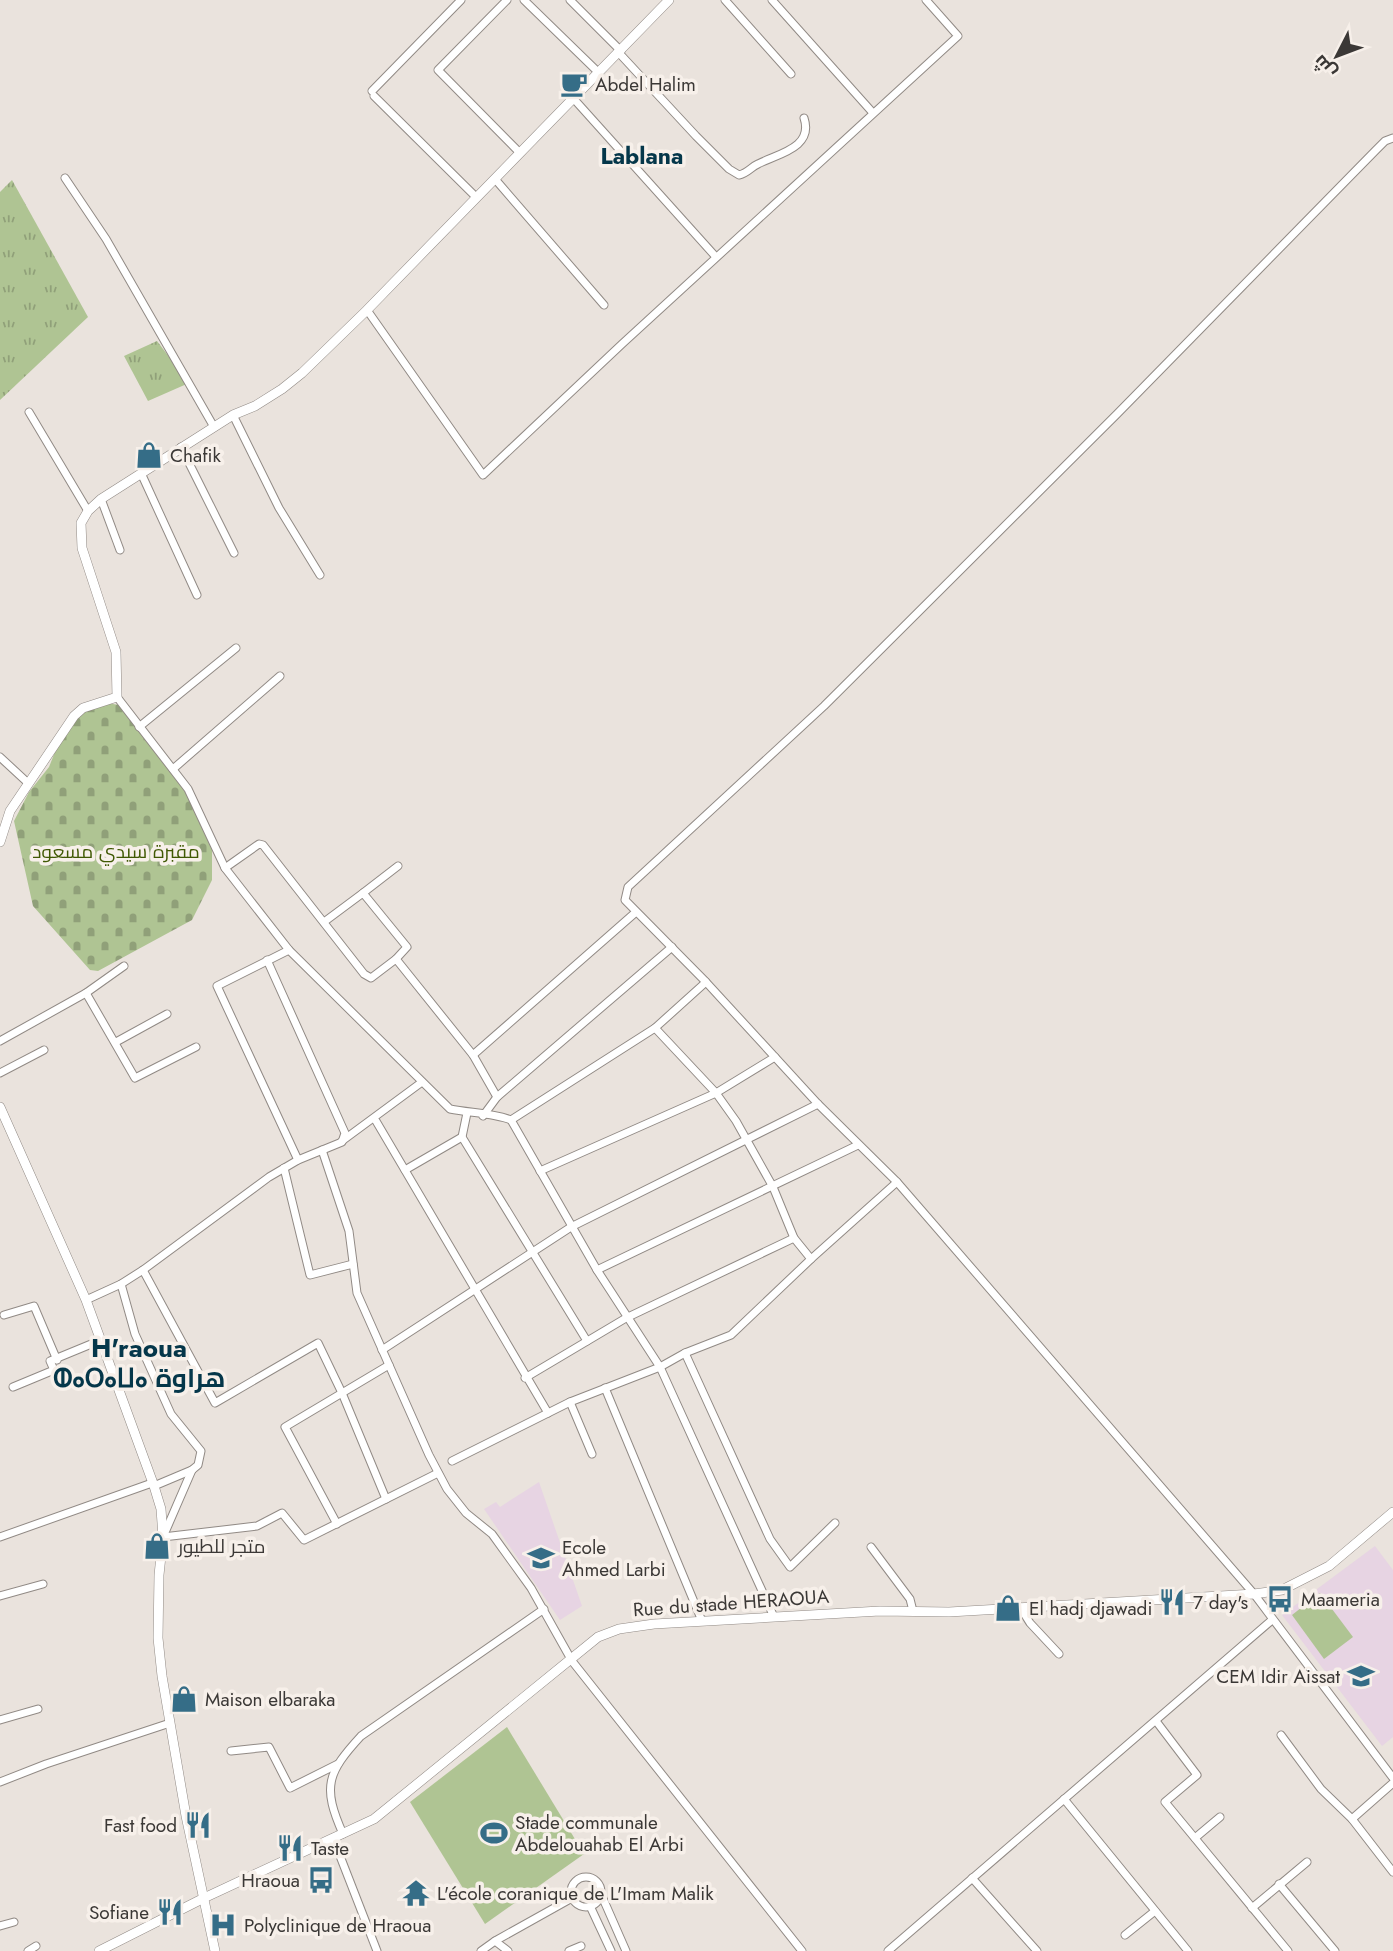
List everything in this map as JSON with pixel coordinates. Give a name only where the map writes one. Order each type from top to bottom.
[{"type":"street","points":[[461,0],[373,94],[476,197]]},
{"type":"street","points":[[507,0],[438,70],[519,152]]},
{"type":"street","points":[[524,0],[599,73]]},
{"type":"street","points":[[570,0],[696,136],[729,169],[739,175],[746,174],[756,164],[792,150],[803,136],[806,125],[804,118]]},
{"type":"street","points":[[725,0],[791,74]]},
{"type":"street","points":[[772,0],[873,113]]},
{"type":"street","points":[[368,310],[483,475],[958,36],[926,0]]},
{"type":"street","points":[[663,2],[620,52],[519,152],[368,310],[282,389],[255,406],[233,415],[101,499],[80,523],[82,548],[116,652],[117,697],[188,789],[225,868],[289,950],[450,1109],[483,1116],[496,1114],[511,1120],[571,1227],[626,1318],[660,1367],[774,1617]]},
{"type":"street","points":[[573,98],[716,257]]},
{"type":"street","points":[[1352,1819],[1393,1780],[1254,1594],[897,1182],[818,1104],[706,982],[625,900],[628,887],[824,706],[1108,423],[1376,149],[1393,138]]},
{"type":"street","points":[[65,178],[106,239],[214,427]]},
{"type":"street","points":[[495,179],[604,305]]},
{"type":"street","points":[[30,412],[88,511]]},
{"type":"street","points":[[233,415],[284,517],[320,575]]},
{"type":"street","points":[[181,447],[234,553]]},
{"type":"street","points":[[141,473],[197,596]]},
{"type":"street","points":[[101,499],[120,550]]},
{"type":"street","points":[[139,727],[236,648]]},
{"type":"street","points":[[173,769],[281,676]]},
{"type":"street","points":[[0,842],[10,811],[74,716],[83,708],[117,697]]},
{"type":"street","points":[[0,757],[28,783]]},
{"type":"street","points":[[225,868],[253,846],[263,845],[371,978],[407,947],[363,893]]},
{"type":"street","points":[[324,922],[398,866]]},
{"type":"street","points":[[473,1055],[636,912]]},
{"type":"street","points":[[483,1116],[497,1097],[672,947]]},
{"type":"street","points":[[289,950],[217,986],[298,1160]]},
{"type":"street","points":[[396,959],[473,1055],[497,1097]]},
{"type":"street","points":[[267,960],[345,1133],[342,1142]]},
{"type":"street","points":[[0,1041],[86,993],[124,966]]},
{"type":"street","points":[[511,1120],[655,1028],[706,982]]},
{"type":"street","points":[[86,993],[135,1078],[197,1047]]},
{"type":"street","points":[[116,1042],[167,1014]]},
{"type":"street","points":[[655,1028],[716,1093],[773,1187],[794,1238],[811,1259]]},
{"type":"street","points":[[0,1073],[44,1050]]},
{"type":"street","points":[[540,1171],[716,1093],[751,1069],[775,1057]]},
{"type":"street","points":[[86,1300],[121,1284],[143,1270],[284,1168],[342,1142],[422,1082]]},
{"type":"street","points":[[382,1350],[571,1227],[745,1138],[818,1104]]},
{"type":"street","points":[[467,1112],[462,1137],[587,1341]]},
{"type":"street","points":[[1,1114],[86,1300],[161,1509],[163,1537],[159,1575],[158,1638],[186,1816],[215,1951]]},
{"type":"street","points":[[376,1121],[548,1413]]},
{"type":"street","points":[[405,1170],[462,1137]]},
{"type":"street","points":[[597,1270],[858,1145]]},
{"type":"street","points":[[322,1150],[349,1231],[357,1293],[447,1489],[466,1513],[492,1534],[544,1609],[572,1661],[802,1951]]},
{"type":"street","points":[[284,1168],[310,1275],[353,1264]]},
{"type":"street","points":[[453,1461],[570,1402],[660,1367],[685,1353],[731,1335],[897,1182]]},
{"type":"street","points":[[526,1377],[626,1318],[794,1238]]},
{"type":"street","points":[[143,1270],[215,1403],[318,1343],[386,1499]]},
{"type":"street","points":[[0,1537],[153,1485],[192,1470],[198,1465],[201,1451],[171,1414],[135,1334],[121,1284]]},
{"type":"street","points":[[4,1315],[34,1306],[57,1360]]},
{"type":"street","points":[[13,1387],[54,1370],[50,1361],[100,1340]]},
{"type":"street","points":[[685,1353],[769,1539],[790,1567],[835,1523]]},
{"type":"street","points":[[337,1524],[285,1427],[389,1365]]},
{"type":"street","points":[[605,1388],[702,1621]]},
{"type":"street","points":[[570,1402],[592,1454]]},
{"type":"street","points":[[163,1537],[192,1470]]},
{"type":"street","points":[[163,1537],[257,1526],[282,1513],[304,1540],[438,1473]]},
{"type":"street","name":"Rue du stade HERAOUA","points":[[99,1951],[204,1898],[374,1819],[572,1661],[598,1637],[619,1629],[702,1621],[913,1611],[949,1612],[1254,1594],[1282,1590],[1329,1566],[1393,1512]]},
{"type":"street","points":[[870,1548],[910,1599],[913,1611]]},
{"type":"street","points":[[0,1596],[43,1584]]},
{"type":"street","points":[[1020,1607],[1030,1623],[1059,1654]]},
{"type":"street","points":[[343,1834],[331,1808],[331,1779],[338,1763],[360,1736],[544,1609]]},
{"type":"street","points":[[888,1951],[1272,1620]]},
{"type":"street","points":[[0,1720],[38,1709]]},
{"type":"street","points":[[1156,1721],[1197,1775],[1166,1802],[1288,1951]]},
{"type":"street","points":[[0,1782],[46,1763],[170,1723]]},
{"type":"street","points":[[1282,1735],[1321,1789],[1352,1819],[1393,1872]]},
{"type":"street","points":[[231,1751],[269,1747],[290,1788],[338,1763]]},
{"type":"street","points":[[1064,1799],[1188,1951]]},
{"type":"street","points":[[1195,1838],[1220,1817]]},
{"type":"street","points":[[333,1838],[377,1951]]},
{"type":"street","points":[[1252,1908],[1307,1862]]},
{"type":"street","points":[[601,1894],[597,1902],[590,1906],[577,1905],[572,1898],[572,1885],[582,1877],[590,1877],[597,1882],[626,1951]]},
{"type":"street","points":[[972,1878],[1037,1951]]},
{"type":"street","points":[[1279,1884],[1335,1951]]},
{"type":"street","points":[[481,1951],[572,1898]]},
{"type":"street","points":[[590,1906],[611,1951]]},
{"type":"street","points":[[1125,1935],[1155,1911]]},
{"type":"street","points":[[0,1926],[14,1922]]},
{"type":"street","points":[[495,1941],[508,1951]]},
{"type":"street","points":[[28,1951],[36,1946]]},
{"type":"street","points":[[569,1951],[581,1946]]},
{"type":"shaded area","name":"Ecole Ahmed Larbi","points":[[539,1482],[582,1606],[560,1620],[484,1509],[496,1502],[500,1507]]},
{"type":"shaded area","name":"CEM Idir Aissat","points":[[1375,1546],[1393,1570],[1393,1737],[1382,1746],[1282,1615]]},
{"type":"green space","points":[[12,180],[88,317],[0,400],[0,192]]},
{"type":"green space","points":[[157,341],[189,383],[148,401],[124,356]]},
{"type":"green space","name":"مقبرة سيدي مسعود","points":[[107,703],[125,706],[171,762],[212,837],[212,880],[192,920],[98,971],[90,970],[33,906],[14,821],[29,792],[49,767],[61,737],[80,713]]},
{"type":"green space","points":[[1320,1593],[1353,1637],[1324,1659],[1292,1615]]},
{"type":"green space","name":"Stade communale Abdelouahab El Arbi","points":[[507,1727],[584,1854],[485,1924],[410,1802]]},
{"type":"place","name":"Abdel Halim","points":[[574,84]]},
{"type":"place","name":"Chafik","points":[[149,455]]},
{"type":"place","name":"متجر للطيور","points":[[157,1546]]},
{"type":"place","name":"Ecole Ahmed Larbi","points":[[541,1558]]},
{"type":"place","name":"Maameria","points":[[1280,1599]]},
{"type":"place","name":"7 day's","points":[[1172,1602]]},
{"type":"place","name":"El hadj djawadi","points":[[1008,1608]]},
{"type":"place","name":"CEM Idir Aissat","points":[[1361,1676]]},
{"type":"place","name":"Maison elbaraka","points":[[184,1699]]},
{"type":"place","name":"Fast food","points":[[198,1825]]},
{"type":"place","name":"Stade communale Abdelouahab El Arbi","points":[[494,1833]]},
{"type":"place","name":"Taste","points":[[290,1848]]},
{"type":"place","name":"Hraoua","points":[[321,1880]]},
{"type":"place","name":"L'école coranique de L'Imam Malik","points":[[416,1893]]},
{"type":"place","name":"Sofiane","points":[[170,1912]]},
{"type":"place","name":"Polyclinique de Hraoua","points":[[223,1925]]},
{"type":"district","name":"Lablana","points":[[642,156]]},
{"type":"district","name":"H'raoua ⵀⴰⵔⴰⵡⴰ هراوة","points":[[139,1363]]}]
